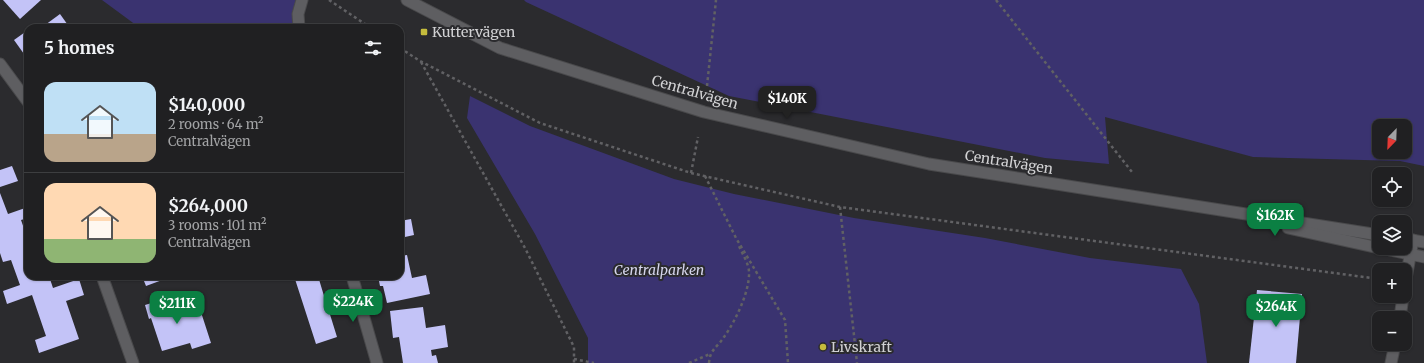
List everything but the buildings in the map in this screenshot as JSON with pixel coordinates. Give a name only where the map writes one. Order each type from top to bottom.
[{"type":"street","points":[[299,24],[298,14],[302,0]]},
{"type":"street","name":"Centralvägen","points":[[407,0],[500,48],[704,112],[930,164],[1372,234]]},
{"type":"street","points":[[0,64],[24,97]]},
{"type":"street","name":"Centralvägen","points":[[1176,204],[1372,246]]},
{"type":"street","points":[[1412,240],[1424,242]]},
{"type":"street","name":"Centralvägen","points":[[1412,254],[1424,256]]},
{"type":"street","points":[[103,280],[133,363]]},
{"type":"street","points":[[353,280],[377,363]]},
{"type":"street","points":[[1391,363],[1394,351]]},
{"type":"path","points":[[329,0],[365,24]]},
{"type":"path","points":[[707,86],[716,0]]},
{"type":"path","points":[[996,0],[1132,172]]},
{"type":"path","points":[[404,51],[420,61],[540,123],[690,173],[840,207],[1372,278]]},
{"type":"path","points":[[420,61],[525,248],[574,347],[574,361],[594,363]]},
{"type":"path","points":[[690,173],[698,137]]},
{"type":"path","points":[[704,176],[736,238],[785,320],[788,363]]},
{"type":"path","points":[[840,207],[857,363]]},
{"type":"path","points":[[689,363],[710,354],[723,339],[736,320],[749,271],[736,238]]},
{"type":"path","points":[[709,363],[710,354]]},
{"type":"green space","points":[[102,0],[303,0],[298,24],[135,24]]},
{"type":"green space","points":[[524,0],[1424,0],[1424,166],[1400,161],[1253,157],[1105,117],[1109,164],[1045,158],[729,96]]},
{"type":"green space","name":"Centralparken","points":[[470,96],[530,126],[674,179],[734,194],[854,218],[985,238],[1090,258],[1181,269],[1199,304],[1207,363],[588,363],[588,338],[535,234],[467,118]]},
{"type":"place","name":"Kuttervägen","points":[[424,32]]},
{"type":"place","name":"Livskraft","points":[[823,347]]}]
